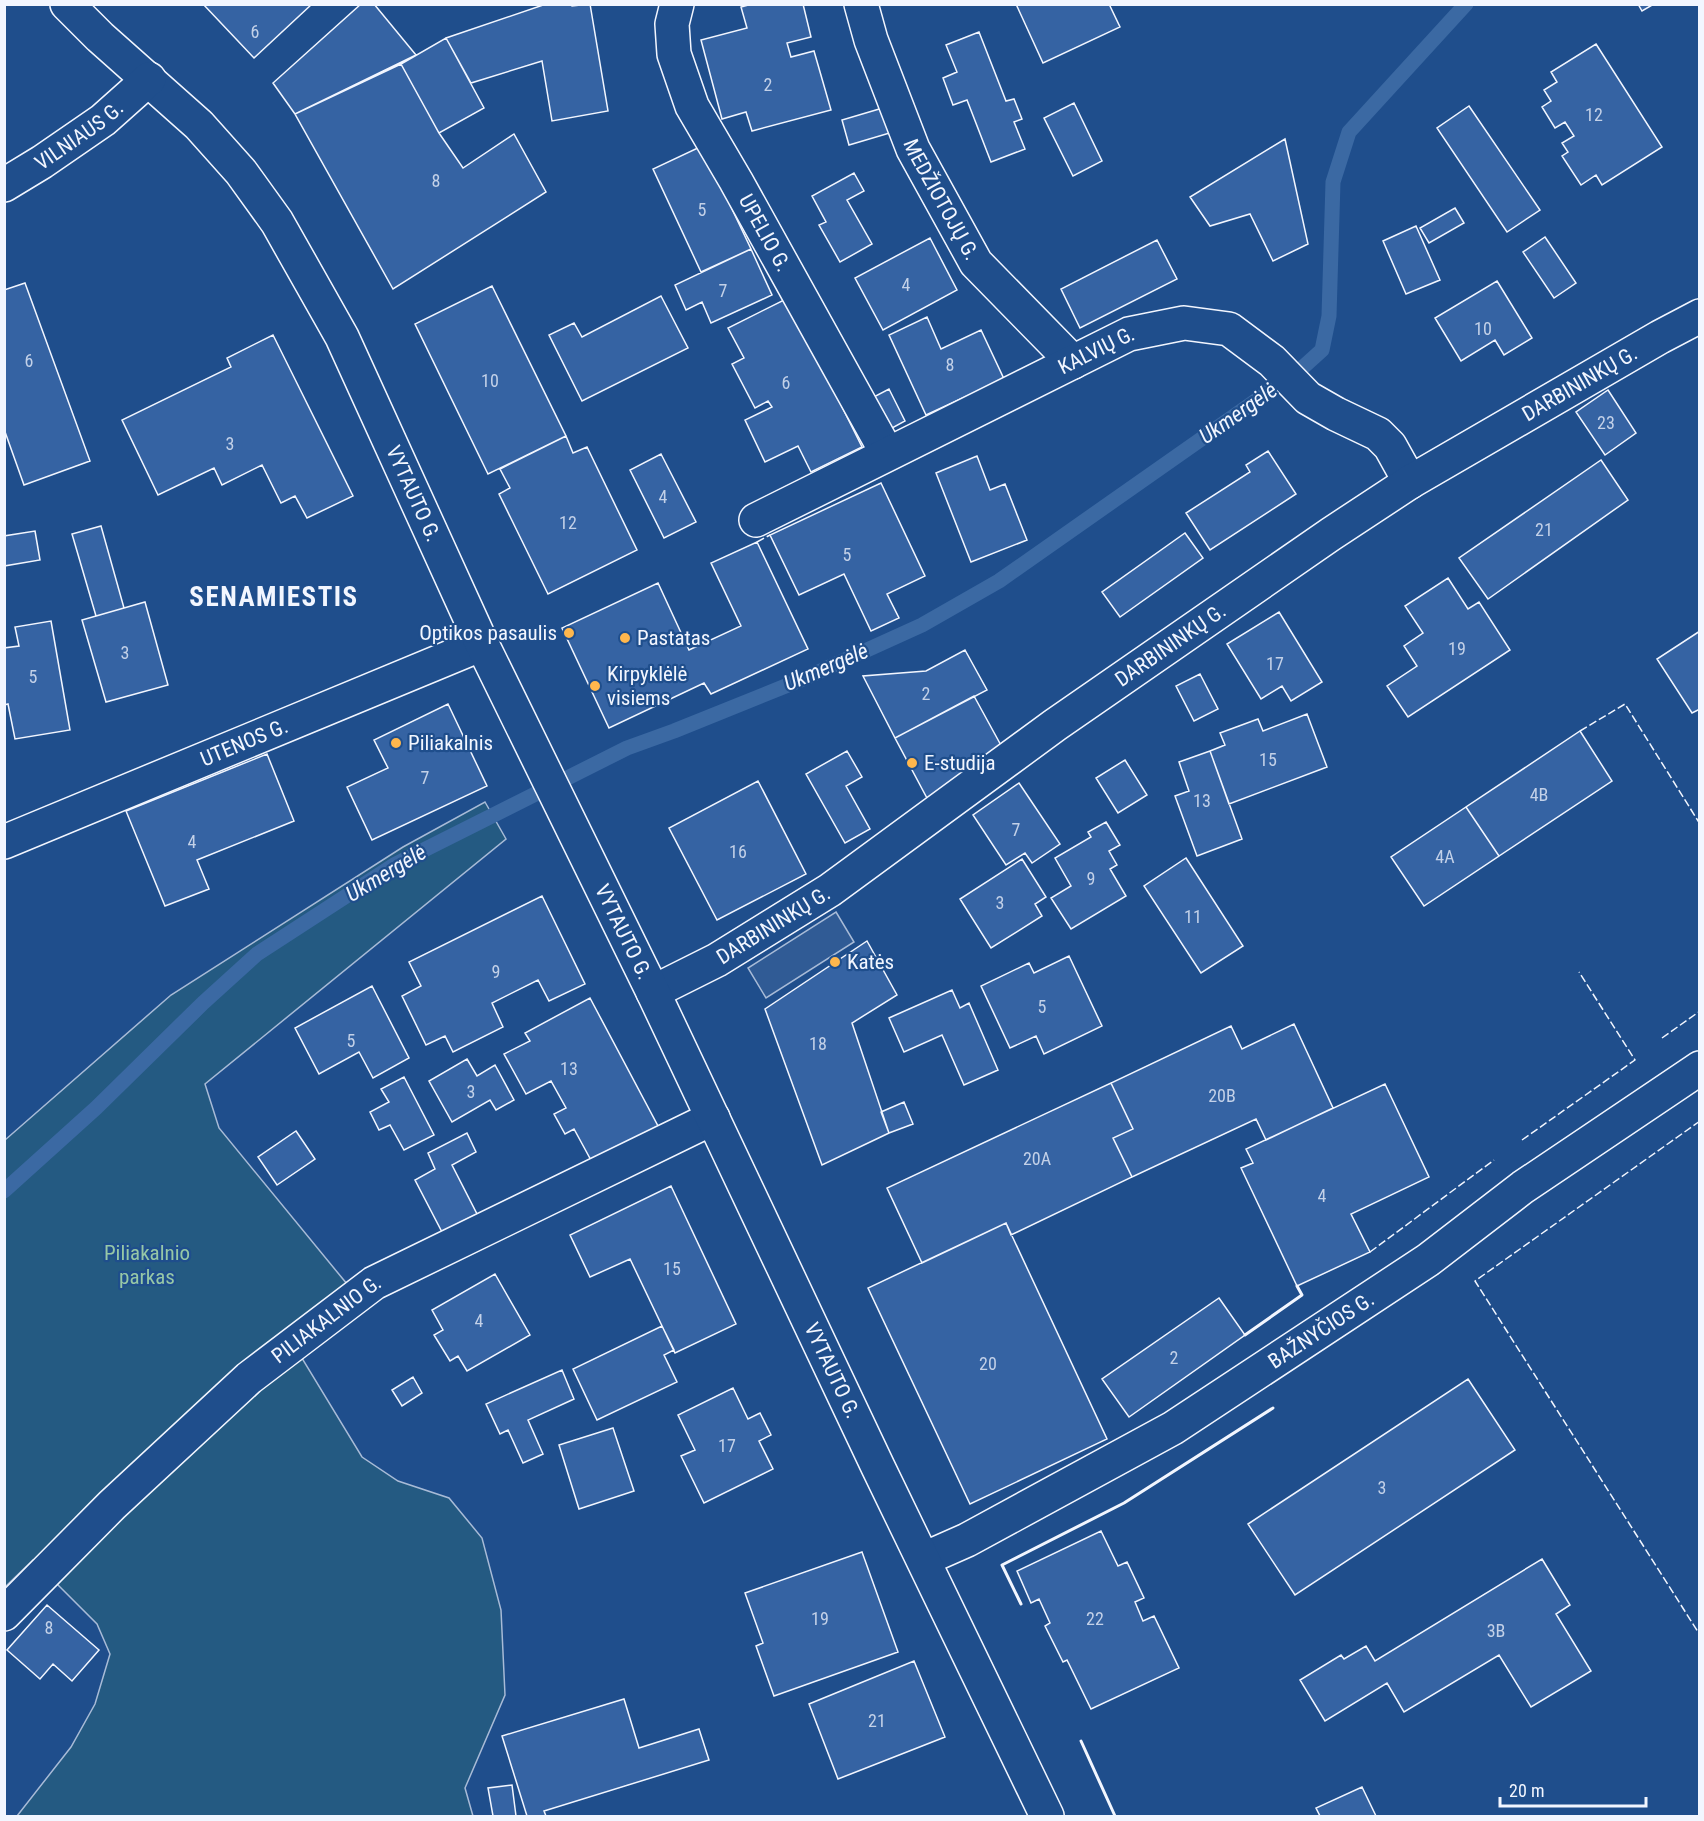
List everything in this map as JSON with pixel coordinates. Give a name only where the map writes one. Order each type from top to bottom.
[{"type":"street","name":"VYTAUTO G.","points":[[67,4],[100,37],[199,125],[241,172],[277,222],[342,337],[482,644],[653,992],[878,1467],[1047,1816]]},
{"type":"street","name":"UPELIO G.","points":[[677,4],[672,24],[675,54],[692,106],[887,453]]},
{"type":"street","name":"MEDŽIOTOJŲ G.","points":[[861,4],[871,40],[913,149],[976,263],[1073,362]]},
{"type":"street","name":"VILNIAUS G.","points":[[4,185],[103,120],[149,79]]},
{"type":"street","name":"DARBININKŲ G.","points":[[653,992],[717,960],[830,890],[1054,724],[1410,482],[1700,316]]},
{"type":"street","name":"KALVIŲ G.","points":[[756,520],[1129,334],[1184,323],[1229,329],[1272,361],[1308,398],[1378,434],[1390,446],[1410,482]]},
{"type":"street","name":"UTENOS G.","points":[[4,842],[482,644]]},
{"type":"street","name":"BAŽNYČIOS G.","points":[[924,1559],[967,1540],[1173,1428],[1428,1260],[1523,1187],[1700,1068]]},
{"type":"street","name":"PILIAKALNIO G.","points":[[4,1614],[112,1505],[249,1378],[374,1283],[713,1118]]},
{"type":"green space","name":"Piliakalnio parkas","points":[[485,802],[506,839],[205,1084],[219,1128],[347,1284],[286,1332],[362,1457],[398,1481],[449,1498],[482,1538],[501,1610],[505,1695],[465,1788],[473,1816],[17,1816],[71,1747],[95,1704],[110,1654],[97,1624],[33,1560],[5,1587],[5,1140],[171,995],[403,847]]},
{"type":"shaded area","points":[[836,912],[854,942],[766,998],[748,968]]},
{"type":"building","points":[[203,4],[312,4],[254,58]]},
{"type":"building","points":[[361,4],[374,4],[416,55],[295,114],[273,83]]},
{"type":"building","points":[[546,4],[571,4],[572,6],[590,4],[608,111],[552,121],[542,61],[471,83],[446,38]]},
{"type":"building","points":[[752,4],[803,4],[811,37],[787,43],[791,57],[814,51],[831,110],[752,131],[746,112],[722,119],[701,40],[747,28],[741,7]]},
{"type":"building","points":[[1016,4],[1109,4],[1120,27],[1043,63]]},
{"type":"building","points":[[1638,4],[1654,4],[1642,11]]},
{"type":"building","points":[[979,32],[1006,101],[1014,99],[1022,119],[1014,122],[1025,149],[991,162],[967,100],[953,105],[943,78],[957,72],[946,45]]},
{"type":"building","points":[[446,38],[484,108],[439,133],[401,64]]},
{"type":"building","points":[[1596,44],[1662,147],[1602,185],[1596,175],[1581,185],[1562,156],[1568,152],[1562,143],[1574,136],[1565,122],[1555,128],[1542,107],[1551,101],[1544,90],[1557,82],[1551,72]]},
{"type":"building","points":[[401,64],[439,133],[463,168],[514,134],[546,192],[393,289],[295,114]]},
{"type":"building","points":[[1074,103],[1102,161],[1073,176],[1044,118]]},
{"type":"building","points":[[1469,106],[1540,210],[1507,232],[1437,128]]},
{"type":"building","points":[[886,107],[893,132],[849,145],[842,120]]},
{"type":"building","points":[[1285,139],[1308,244],[1273,261],[1250,214],[1210,226],[1190,197]]},
{"type":"building","points":[[702,146],[751,249],[701,272],[653,169]]},
{"type":"building","points":[[854,173],[864,191],[847,200],[872,244],[840,262],[819,225],[826,222],[812,196]]},
{"type":"building","points":[[1455,208],[1464,223],[1429,243],[1420,228]]},
{"type":"building","points":[[1416,226],[1440,280],[1406,294],[1383,241]]},
{"type":"building","points":[[1545,237],[1576,283],[1554,298],[1523,252]]},
{"type":"building","points":[[930,238],[957,290],[883,330],[855,278]]},
{"type":"building","points":[[1157,240],[1177,279],[1080,328],[1061,289]]},
{"type":"building","points":[[751,249],[772,295],[711,323],[702,302],[686,310],[675,285]]},
{"type":"building","points":[[1497,281],[1532,338],[1504,355],[1495,340],[1461,361],[1435,318]]},
{"type":"building","points":[[25,283],[90,461],[24,485],[4,429],[4,290]]},
{"type":"building","points":[[492,286],[566,436],[488,474],[415,324]]},
{"type":"building","points":[[661,296],[688,348],[582,401],[549,335],[574,323],[582,337]]},
{"type":"building","points":[[788,298],[862,447],[811,472],[798,446],[765,462],[745,420],[772,407],[768,401],[755,408],[732,364],[744,358],[728,328]]},
{"type":"building","points":[[927,317],[941,349],[981,330],[1004,379],[926,415],[889,335]]},
{"type":"building","points":[[273,335],[353,496],[307,518],[295,496],[281,503],[262,465],[222,485],[214,468],[158,495],[122,420],[231,367],[227,358]]},
{"type":"building","points":[[889,389],[905,421],[883,433],[866,401]]},
{"type":"building","points":[[1608,390],[1636,433],[1605,455],[1576,412]]},
{"type":"building","points":[[566,436],[573,453],[587,447],[637,550],[548,594],[499,494],[510,488],[500,469]]},
{"type":"building","points":[[1268,451],[1296,494],[1210,550],[1186,513],[1250,472],[1246,465]]},
{"type":"building","points":[[661,454],[696,522],[664,538],[630,470]]},
{"type":"building","points":[[977,456],[990,490],[1005,484],[1027,540],[971,562],[936,473]]},
{"type":"building","points":[[1601,460],[1628,500],[1488,599],[1459,558]]},
{"type":"building","points":[[881,483],[925,576],[887,594],[899,618],[871,631],[844,574],[799,595],[770,535]]},
{"type":"building","points":[[101,526],[124,608],[96,616],[72,534]]},
{"type":"building","points":[[35,531],[40,560],[4,566],[4,536]]},
{"type":"building","points":[[1185,533],[1203,558],[1120,617],[1102,592]]},
{"type":"building","name":"Pastatas","points":[[757,542],[808,649],[711,694],[704,683],[609,728],[562,628],[658,583],[689,650],[741,626],[711,563]]},
{"type":"building","points":[[1448,578],[1468,609],[1479,602],[1510,650],[1408,717],[1387,686],[1417,666],[1404,646],[1423,633],[1405,606]]},
{"type":"building","points":[[145,602],[168,685],[106,702],[82,620]]},
{"type":"building","points":[[1279,612],[1322,682],[1291,701],[1282,686],[1261,699],[1227,644]]},
{"type":"building","points":[[51,621],[70,730],[15,739],[8,704],[4,705],[4,648],[19,646],[15,627]]},
{"type":"building","points":[[1700,631],[1700,709],[1692,713],[1657,659]]},
{"type":"building","points":[[965,650],[987,690],[895,738],[863,676],[926,671]]},
{"type":"building","points":[[1200,674],[1218,709],[1194,721],[1176,686]]},
{"type":"building","points":[[974,696],[1003,749],[928,800],[895,738]]},
{"type":"building","points":[[448,704],[487,786],[372,840],[347,787],[388,768],[374,740]]},
{"type":"building","points":[[1307,714],[1327,767],[1229,804],[1210,751],[1225,745],[1220,733],[1258,719],[1263,731]]},
{"type":"building","points":[[1580,731],[1612,781],[1499,856],[1466,807]]},
{"type":"building","points":[[847,751],[862,777],[846,786],[870,829],[845,843],[806,774]]},
{"type":"building","points":[[1210,751],[1242,839],[1197,856],[1175,796],[1189,791],[1179,762]]},
{"type":"building","points":[[267,754],[294,821],[197,860],[209,889],[165,906],[126,811]]},
{"type":"building","points":[[1125,760],[1147,795],[1118,813],[1096,778]]},
{"type":"building","points":[[758,781],[806,874],[717,920],[669,828]]},
{"type":"building","points":[[1019,783],[1060,844],[1032,863],[1025,853],[1006,865],[973,815]]},
{"type":"building","points":[[1466,807],[1499,856],[1424,906],[1391,857]]},
{"type":"building","points":[[1106,822],[1120,845],[1109,851],[1117,865],[1110,869],[1126,896],[1071,929],[1051,898],[1071,886],[1055,858],[1091,837],[1088,832]]},
{"type":"building","points":[[1186,858],[1243,946],[1201,973],[1144,886]]},
{"type":"building","points":[[1022,859],[1046,897],[1035,904],[1042,916],[991,948],[960,899]]},
{"type":"building","points":[[542,896],[585,984],[549,1001],[538,980],[492,1003],[503,1027],[453,1052],[445,1036],[426,1045],[402,996],[421,986],[409,962]]},
{"type":"building","points":[[867,941],[897,995],[852,1023],[889,1133],[822,1165],[765,1009]]},
{"type":"building","points":[[1069,956],[1102,1026],[1044,1054],[1036,1036],[1010,1048],[981,986],[1029,963],[1034,973]]},
{"type":"building","points":[[372,986],[409,1058],[373,1078],[359,1052],[319,1074],[295,1028]]},
{"type":"building","points":[[952,990],[960,1008],[969,1003],[998,1070],[964,1085],[942,1035],[904,1052],[889,1018]]},
{"type":"building","points":[[590,998],[658,1126],[592,1162],[574,1129],[565,1134],[554,1114],[566,1108],[551,1081],[526,1094],[504,1054],[530,1041],[525,1033]]},
{"type":"building","points":[[1294,1024],[1333,1108],[1266,1140],[1256,1119],[1132,1177],[1113,1138],[1133,1129],[1111,1083],[1231,1026],[1242,1049]]},
{"type":"building","points":[[467,1059],[477,1076],[495,1065],[514,1100],[496,1110],[490,1100],[452,1122],[429,1081]]},
{"type":"building","points":[[404,1077],[434,1135],[404,1150],[390,1125],[379,1130],[370,1112],[389,1102],[381,1089]]},
{"type":"building","points":[[1111,1083],[1133,1129],[1113,1138],[1132,1177],[1011,1235],[1006,1223],[922,1263],[887,1188]]},
{"type":"building","points":[[1385,1084],[1429,1177],[1351,1214],[1370,1252],[1297,1286],[1241,1168],[1253,1163],[1246,1149]]},
{"type":"building","points":[[904,1102],[913,1124],[889,1133],[881,1112]]},
{"type":"building","points":[[296,1131],[315,1159],[277,1185],[258,1157]]},
{"type":"building","points":[[467,1133],[476,1152],[452,1165],[477,1214],[442,1232],[415,1180],[435,1169],[428,1153]]},
{"type":"building","points":[[671,1186],[736,1324],[675,1353],[630,1259],[590,1277],[570,1235]]},
{"type":"building","points":[[1006,1223],[1107,1439],[970,1504],[868,1288]]},
{"type":"building","points":[[495,1274],[530,1335],[467,1371],[458,1356],[450,1361],[434,1335],[443,1330],[432,1310]]},
{"type":"building","points":[[1219,1298],[1245,1335],[1129,1417],[1102,1379]]},
{"type":"building","points":[[662,1326],[674,1350],[664,1355],[677,1382],[597,1420],[573,1369]]},
{"type":"building","points":[[562,1370],[574,1399],[528,1420],[543,1454],[523,1463],[508,1430],[500,1434],[486,1404]]},
{"type":"building","points":[[413,1377],[422,1393],[402,1406],[392,1390]]},
{"type":"building","points":[[1468,1379],[1515,1450],[1295,1595],[1248,1524]]},
{"type":"building","points":[[733,1388],[748,1419],[760,1413],[771,1435],[759,1441],[773,1469],[704,1503],[681,1456],[695,1450],[678,1415]]},
{"type":"building","points":[[613,1428],[634,1491],[579,1509],[559,1445]]},
{"type":"building","points":[[1101,1531],[1118,1566],[1127,1562],[1144,1598],[1135,1602],[1143,1621],[1154,1616],[1179,1668],[1091,1709],[1067,1660],[1063,1662],[1045,1626],[1050,1623],[1039,1599],[1031,1603],[1017,1571]]},
{"type":"building","points":[[862,1552],[898,1652],[774,1696],[756,1646],[763,1643],[745,1593]]},
{"type":"building","points":[[1542,1559],[1570,1605],[1556,1614],[1591,1671],[1531,1707],[1499,1655],[1404,1712],[1387,1683],[1325,1721],[1300,1680],[1341,1655],[1344,1659],[1366,1646],[1375,1661]]},
{"type":"building","points":[[47,1605],[99,1650],[72,1681],[53,1664],[40,1679],[7,1650]]},
{"type":"building","points":[[914,1661],[945,1737],[838,1779],[809,1704]]},
{"type":"building","points":[[624,1699],[639,1748],[699,1729],[709,1760],[544,1811],[546,1816],[527,1816],[502,1736]]},
{"type":"building","points":[[512,1785],[516,1816],[493,1816],[488,1788]]},
{"type":"building","points":[[1362,1787],[1376,1816],[1320,1816],[1316,1808]]},
{"type":"waterway","name":"Ukmergėlė","points":[[4,1191],[96,1108],[203,1003],[257,954],[394,865],[627,748],[803,679],[922,625],[999,581],[1301,369],[1322,350],[1329,316],[1333,182],[1349,132],[1466,4]]},
{"type":"fence","points":[[757,542],[770,535]]},
{"type":"fence","points":[[1580,731],[1625,704],[1700,824]]},
{"type":"fence","points":[[1522,1140],[1635,1060],[1579,972]]},
{"type":"fence","points":[[1662,1038],[1700,1011]]},
{"type":"fence","points":[[1700,1121],[1475,1281],[1700,1635]]},
{"type":"fence","points":[[1370,1252],[1494,1160]]},
{"type":"wall","points":[[1245,1335],[1302,1295],[1297,1286]]},
{"type":"wall","points":[[1021,1604],[1002,1565],[1124,1503],[1273,1408]]},
{"type":"wall","points":[[1081,1741],[1115,1816]]},
{"type":"place","name":"Optikos pasaulis","points":[[569,633]]},
{"type":"place","name":"Pastatas","points":[[625,638]]},
{"type":"place","name":"Kirpyklėlė visiems","points":[[595,686]]},
{"type":"place","name":"Piliakalnis","points":[[396,743]]},
{"type":"place","name":"E-studija","points":[[912,763]]},
{"type":"place","name":"Katės","points":[[835,962]]},
{"type":"district","name":"SENAMIESTIS","points":[[274,597]]}]
